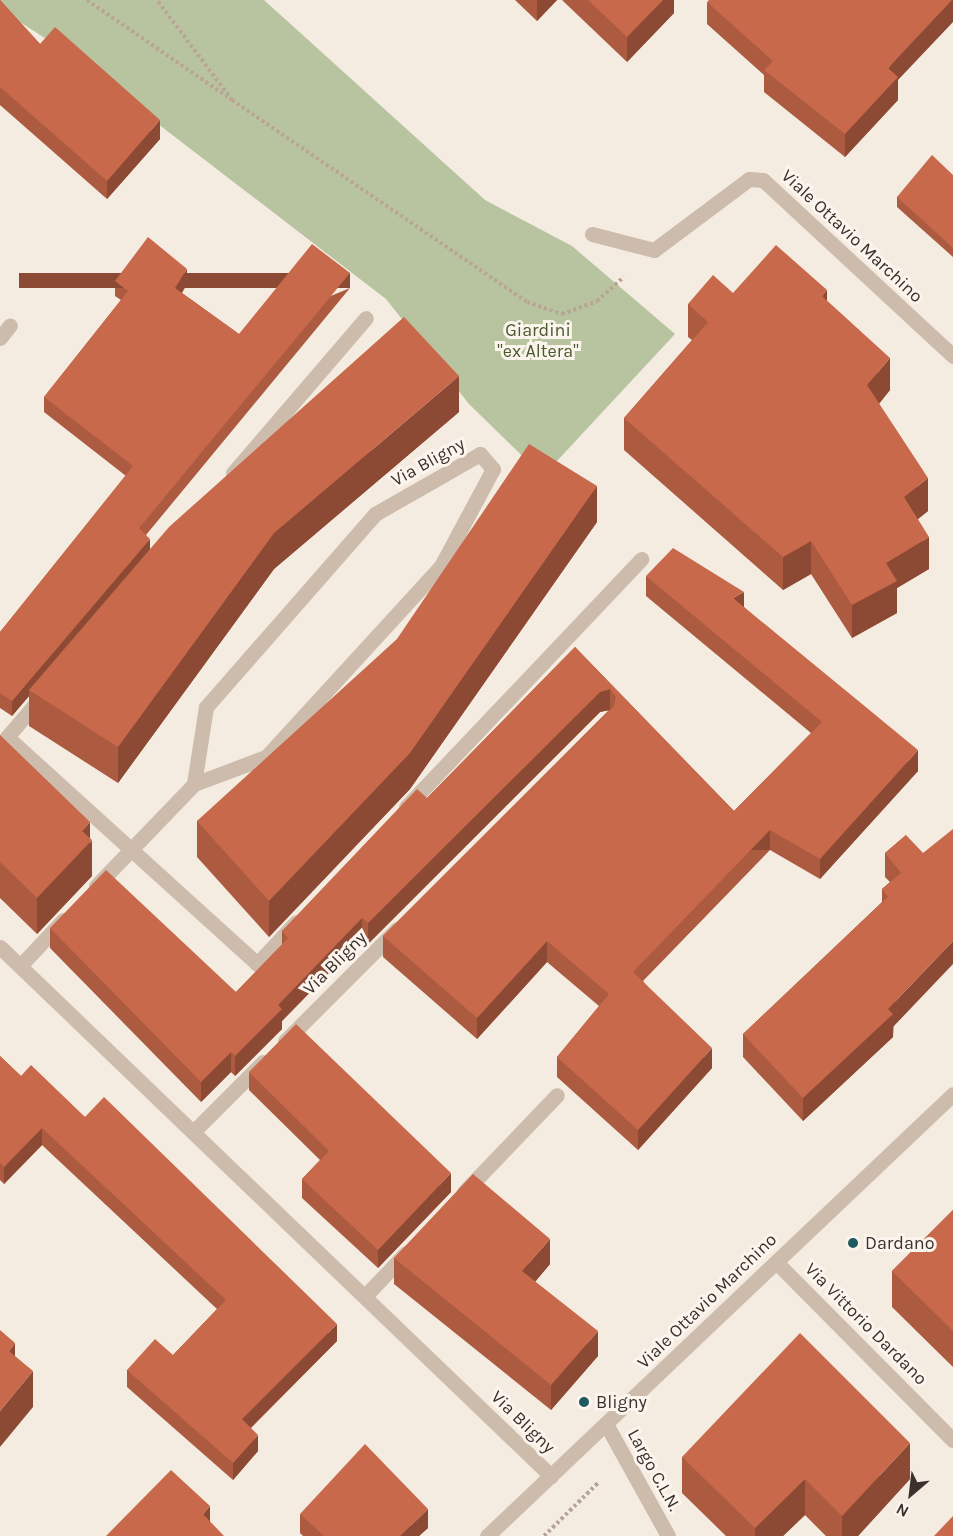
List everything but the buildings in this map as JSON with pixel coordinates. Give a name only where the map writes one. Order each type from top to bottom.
[{"type":"street","name":"Viale Ottavio Marchino","points":[[654,250],[749,179],[763,180],[953,356]]},
{"type":"street","points":[[592,234],[654,250]]},
{"type":"street","points":[[221,487],[366,318]]},
{"type":"street","points":[[0,338],[10,325]]},
{"type":"street","name":"Via Bligny","points":[[20,966],[194,784],[266,757],[441,566],[493,469],[480,454],[375,514],[206,707],[194,784]]},
{"type":"street","points":[[396,818],[641,559]]},
{"type":"street","points":[[52,684],[6,737],[130,850],[257,964],[306,912]]},
{"type":"street","name":"Via Bligny","points":[[194,1132],[413,913]]},
{"type":"street","name":"Via Bligny","points":[[0,947],[551,1476]]},
{"type":"street","name":"Viale Ottavio Marchino","points":[[487,1536],[953,1094]]},
{"type":"street","points":[[453,1204],[557,1095]]},
{"type":"street","points":[[365,1296],[421,1237]]},
{"type":"street","name":"Via Vittorio Dardano","points":[[776,1262],[953,1440]]},
{"type":"street","name":"Largo C.L.N.","points":[[606,1424],[668,1536]]},
{"type":"path","points":[[87,0],[527,302],[562,314],[597,301],[654,250]]},
{"type":"path","points":[[157,0],[232,100]]},
{"type":"path","points":[[544,1536],[624,1457]]},
{"type":"green space","name":"Giardini \"ex Altera\"","points":[[0,0],[264,0],[485,200],[572,246],[675,334],[543,476],[469,404],[386,299],[54,44],[0,9]]},
{"type":"place","name":"Dardano","points":[[853,1243]]},
{"type":"place","name":"Bligny","points":[[584,1402]]}]
